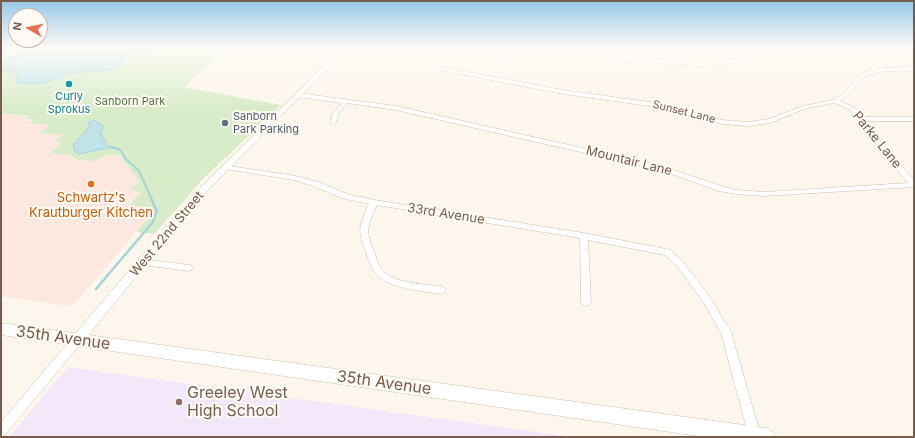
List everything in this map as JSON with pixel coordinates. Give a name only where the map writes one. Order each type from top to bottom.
[{"type":"main road","name":"35th Avenue","points":[[1,329],[759,436]]},
{"type":"street","name":"West 22nd Street","points":[[1,431],[202,191],[325,68]]},
{"type":"street","name":"Sunset Lane","points":[[442,68],[563,92],[664,106],[727,122],[749,124],[770,121],[805,107],[835,101],[844,96],[861,77],[867,73],[883,70],[914,69]]},
{"type":"street","name":"Mountair Lane","points":[[298,95],[396,108],[662,168],[722,189],[736,192],[764,194],[914,185]]},
{"type":"street","points":[[334,124],[335,115],[346,101]]},
{"type":"street","name":"Parke Lane","points":[[835,101],[851,108],[863,119],[870,133],[914,185]]},
{"type":"street","points":[[863,119],[914,118]]},
{"type":"street","name":"33rd Avenue","points":[[226,167],[295,178],[316,184],[345,196],[374,202],[584,236],[668,252],[680,264],[707,300],[726,332],[759,436]]},
{"type":"street","points":[[374,202],[364,224],[364,236],[374,263],[381,274],[409,286],[441,290]]},
{"type":"street","points":[[584,236],[586,302]]},
{"type":"street","points":[[142,262],[189,268]]},
{"type":"shaded area","points":[[1,113],[30,116],[26,120],[50,125],[40,132],[64,135],[54,142],[63,143],[50,153],[69,155],[78,160],[94,161],[107,155],[119,155],[140,181],[132,190],[142,192],[129,205],[151,208],[154,211],[76,302],[69,306],[1,296]]},
{"type":"shaded area","name":"Greeley West High School","points":[[68,367],[573,437],[9,437]]},
{"type":"green space","name":"Sanborn Park","points":[[1,68],[204,68],[184,87],[281,105],[203,179],[154,234],[136,232],[154,211],[150,208],[129,205],[142,192],[131,190],[139,181],[119,155],[107,155],[94,161],[78,160],[69,155],[50,153],[62,143],[54,142],[63,135],[39,133],[49,125],[29,123],[33,120],[25,119],[30,116],[1,113]]},
{"type":"water","points":[[1,68],[114,68],[103,71],[71,73],[43,83],[27,84],[17,83],[17,73],[13,71],[1,70]]},
{"type":"water","points":[[94,120],[102,125],[103,129],[100,134],[107,145],[111,147],[79,154],[75,152],[73,145],[90,126],[88,123]]},
{"type":"waterway","points":[[111,147],[121,150]]},
{"type":"waterway","points":[[122,152],[126,159],[139,171],[153,202]]},
{"type":"waterway","points":[[96,289],[152,223],[157,211],[152,201]]},
{"type":"place","name":"Curly Sprokus","points":[[69,84]]},
{"type":"place","name":"Sanborn Park Parking","points":[[225,123]]},
{"type":"place","name":"Schwartz's Krautburger Kitchen","points":[[91,184]]},
{"type":"place","name":"Greeley West High School","points":[[179,402]]}]
